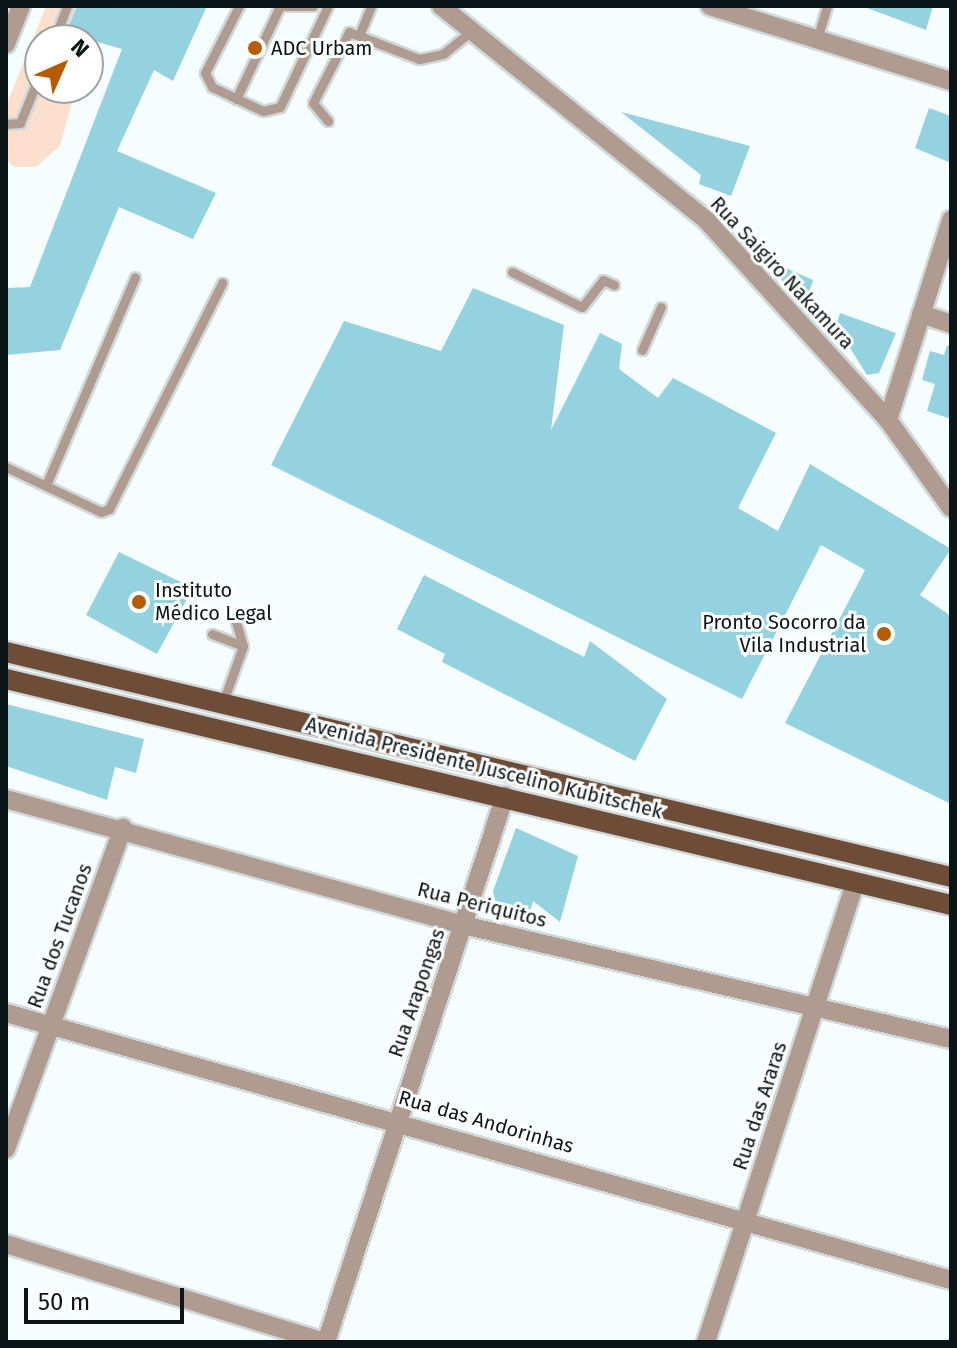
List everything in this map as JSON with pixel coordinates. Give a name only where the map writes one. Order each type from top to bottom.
[{"type":"main road","name":"Avenida Presidente Juscelino Kubitschek","points":[[6,652],[951,877]]},
{"type":"main road","name":"Avenida Presidente Juscelino Kubitschek","points":[[6,679],[951,905]]},
{"type":"street","points":[[6,44],[21,6]]},
{"type":"street","name":"Rua Saigiro Nakamura","points":[[441,6],[707,221],[888,420],[951,508]]},
{"type":"street","points":[[710,6],[951,81]]},
{"type":"street","points":[[888,420],[951,220]]},
{"type":"street","points":[[921,314],[951,324]]},
{"type":"street","name":"Rua Arapongas","points":[[326,1342],[505,796]]},
{"type":"street","name":"Rua Periquitos","points":[[6,799],[123,828],[463,925],[951,1039]]},
{"type":"street","name":"Rua dos Tucanos","points":[[6,1149],[123,828]]},
{"type":"street","name":"Rua das Araras","points":[[706,1342],[855,884]]},
{"type":"street","name":"Rua das Andorinhas","points":[[6,1013],[51,1029],[398,1119],[951,1280]]},
{"type":"street","points":[[6,1244],[326,1342]]},
{"type":"lane","points":[[239,6],[205,73],[212,87],[263,111],[280,107],[328,6]]},
{"type":"lane","points":[[236,99],[282,6],[313,6]]},
{"type":"lane","points":[[328,121],[313,103],[342,39],[361,31],[371,6]]},
{"type":"lane","points":[[817,39],[827,6]]},
{"type":"lane","points":[[361,31],[419,59],[443,54],[471,31]]},
{"type":"lane","points":[[6,124],[20,123],[28,104]]},
{"type":"lane","points":[[512,272],[582,307],[603,280],[614,285]]},
{"type":"lane","points":[[46,485],[135,277]]},
{"type":"lane","points":[[6,467],[101,512],[109,509],[222,283]]},
{"type":"lane","points":[[642,350],[661,307]]},
{"type":"lane","points":[[223,702],[243,646],[236,621]]},
{"type":"lane","points":[[212,634],[243,646]]},
{"type":"shaded area","points":[[46,6],[77,6],[70,24],[39,24]]},
{"type":"shaded area","points":[[24,61],[24,104],[72,104],[60,146],[36,167],[14,167],[6,159],[6,106]]},
{"type":"building","points":[[77,6],[207,6],[173,81],[154,70],[117,151],[216,193],[193,239],[119,207],[60,350],[6,355],[6,288],[30,287],[101,104],[104,104],[104,96],[122,49],[104,44],[104,24],[70,24]]},
{"type":"building","points":[[862,6],[933,6],[926,30]]},
{"type":"building","points":[[929,108],[951,116],[951,163],[915,148]]},
{"type":"building","points":[[621,112],[750,146],[731,196],[699,184],[701,175]]},
{"type":"building","points":[[765,259],[813,280],[804,309]]},
{"type":"building","points":[[473,288],[564,325],[551,430],[600,333],[622,344],[619,369],[658,398],[673,378],[776,433],[738,508],[778,531],[810,464],[951,549],[920,595],[951,616],[951,804],[785,723],[865,570],[821,545],[742,699],[271,465],[344,321],[441,351]]},
{"type":"building","points":[[840,313],[896,333],[879,373],[867,375],[836,326]]},
{"type":"building","points":[[947,345],[951,346],[951,419],[927,411],[935,384],[922,380],[930,351],[944,355]]},
{"type":"building","name":"Instituto Médico Legal","points":[[119,552],[193,588],[157,654],[86,615]]},
{"type":"building","points":[[424,575],[584,657],[590,641],[667,699],[635,761],[442,662],[445,654],[397,629]]},
{"type":"building","points":[[6,704],[144,739],[136,773],[115,767],[107,800],[6,766]]},
{"type":"building","points":[[516,828],[578,856],[560,922],[533,901],[529,915],[496,904],[493,891]]},
{"type":"place","name":"ADC Urbam","points":[[255,48]]},
{"type":"place","name":"Instituto Médico Legal","points":[[139,602]]},
{"type":"place","name":"Pronto Socorro da Vila Industrial","points":[[884,634]]}]
